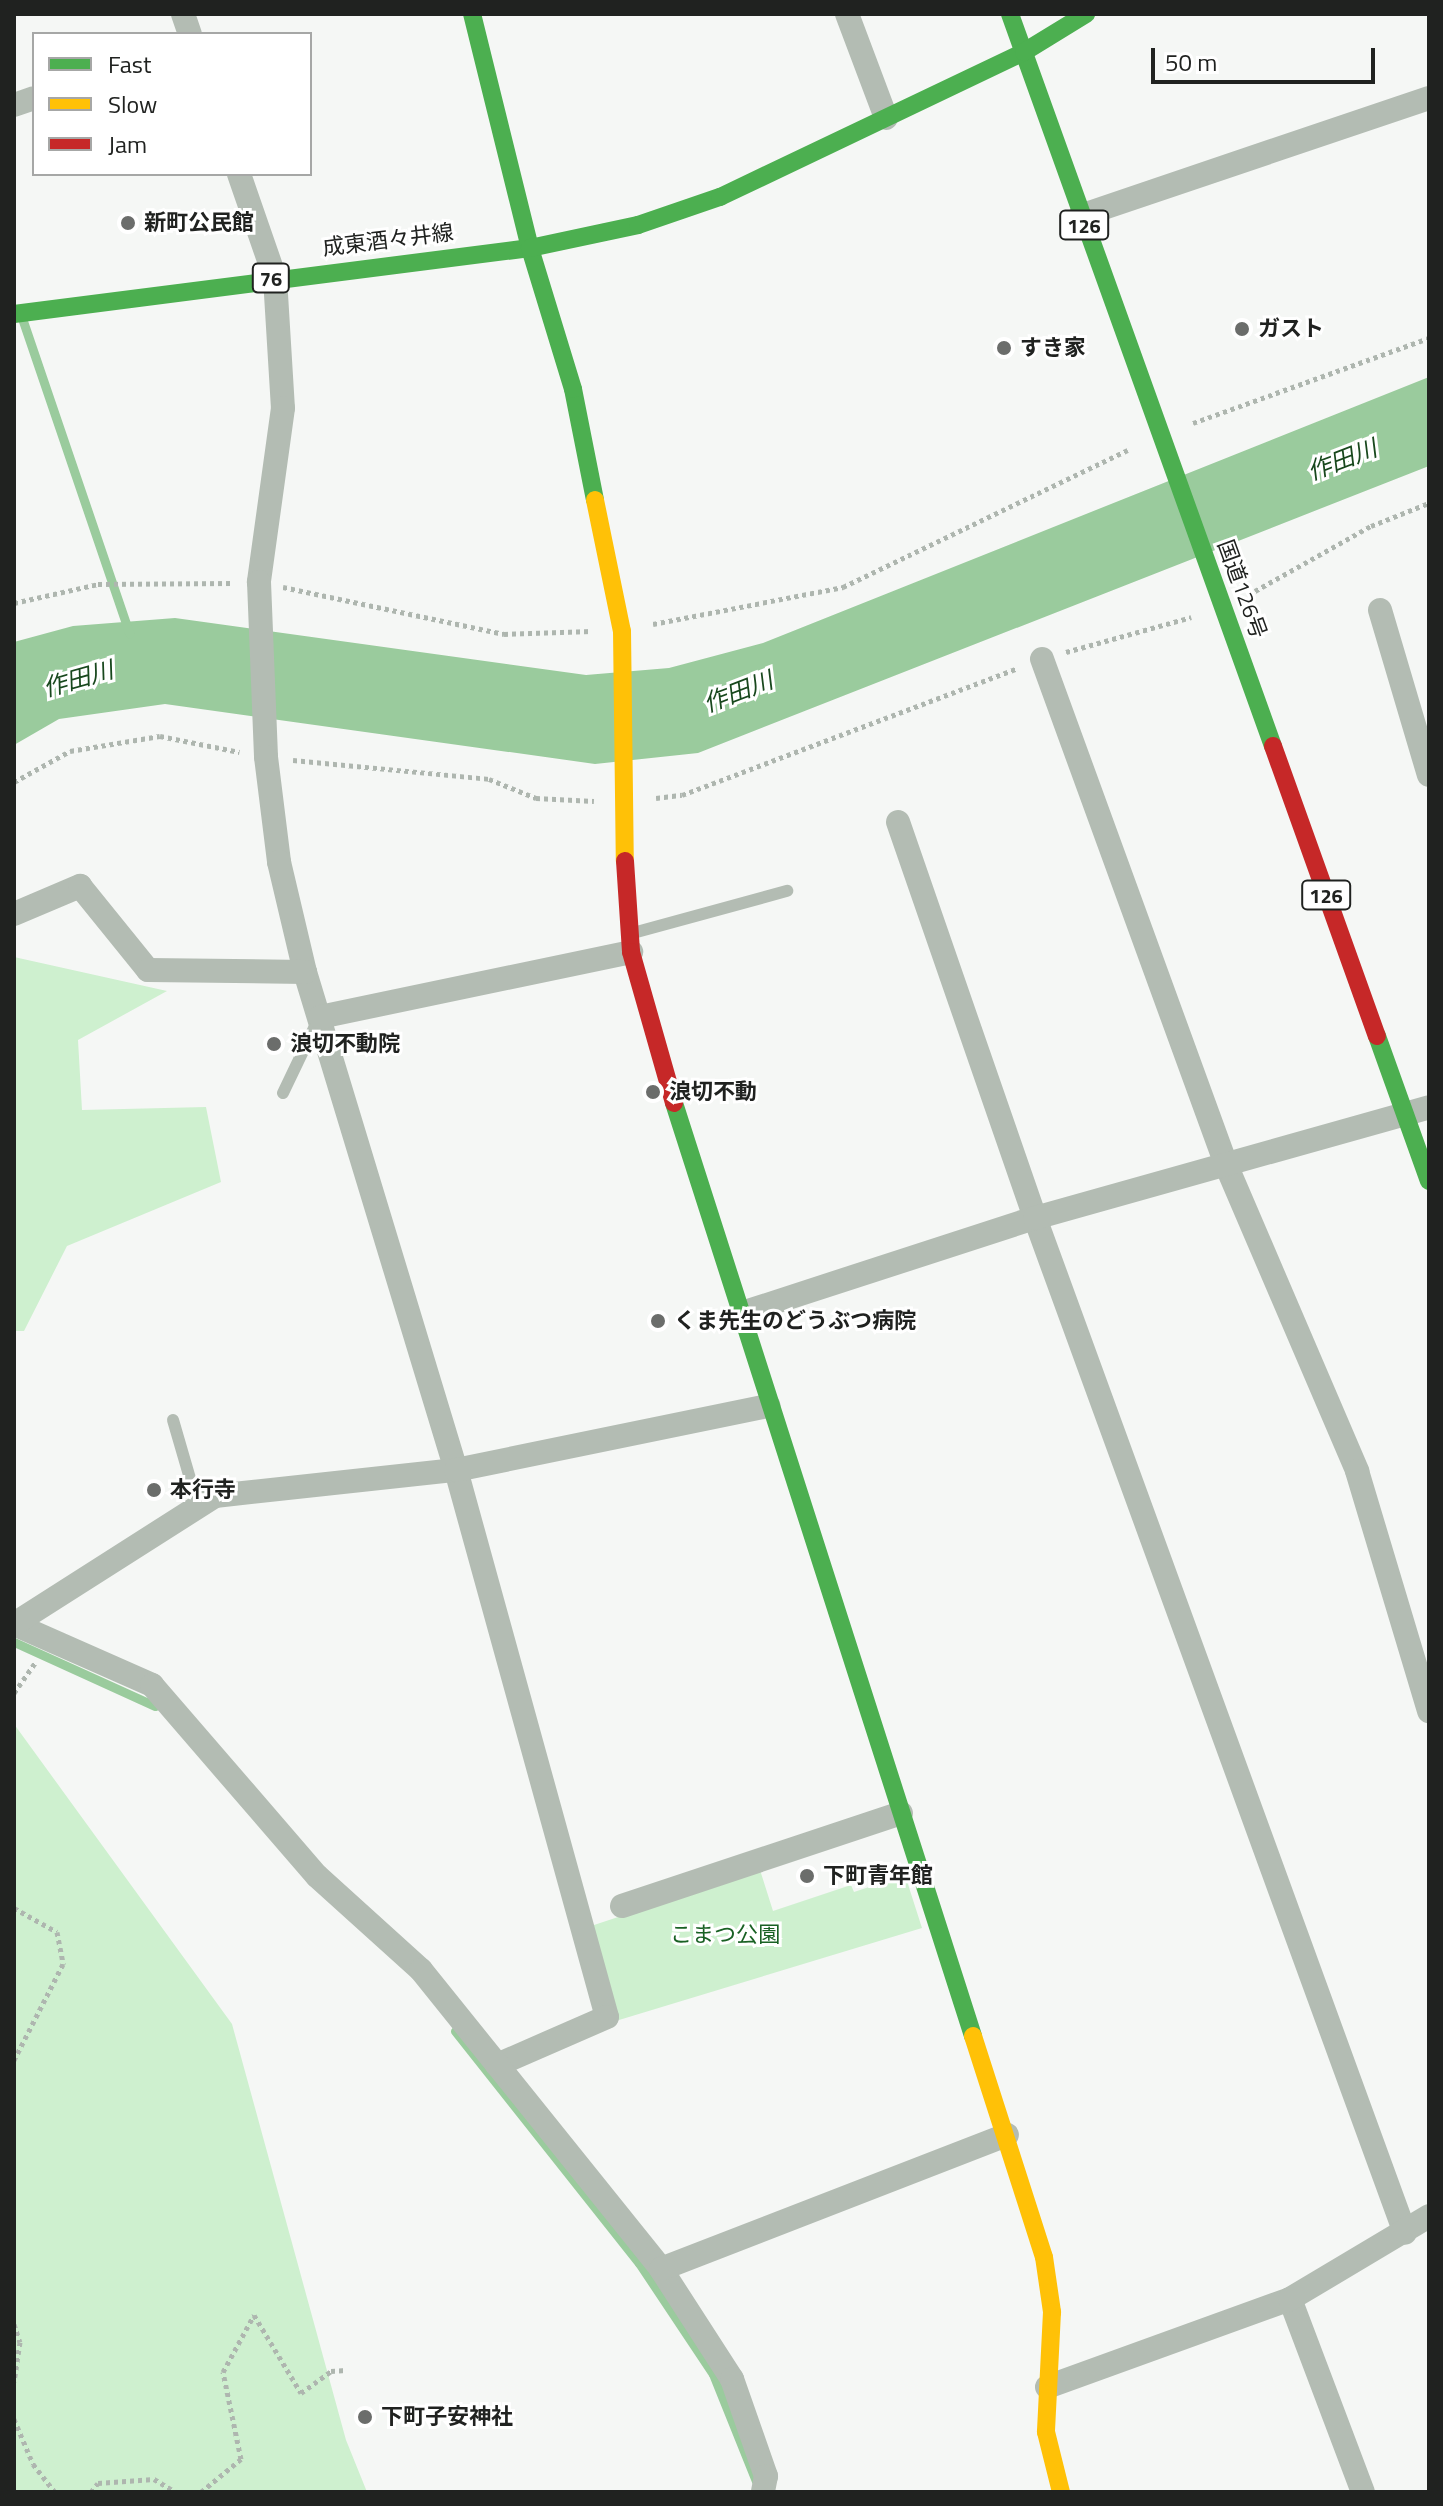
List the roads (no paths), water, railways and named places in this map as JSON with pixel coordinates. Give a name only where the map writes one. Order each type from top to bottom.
[{"type":"main road","points":[[472,14],[530,248],[573,389],[622,631],[623,802],[630,943],[644,1009],[1044,2257],[1052,2312],[1046,2432],[1061,2492]]},
{"type":"main road","name":"国道126号","points":[[1010,14],[1429,1181]]},
{"type":"main road","name":"成東酒々井線","points":[[14,314],[275,278],[530,248],[638,225],[720,197],[1024,52],[1086,14]]},
{"type":"street","points":[[847,14],[886,118]]},
{"type":"street","points":[[1080,216],[1429,98]]},
{"type":"street","points":[[240,176],[275,278],[283,408],[259,582],[266,757],[279,862],[305,972],[456,1470],[607,2017],[497,2065]]},
{"type":"street","points":[[1380,610],[1429,775]]},
{"type":"street","points":[[1042,659],[1227,1167],[1357,1471],[1429,1711]]},
{"type":"street","points":[[898,822],[1035,1218],[1405,2233]]},
{"type":"street","points":[[14,914],[80,886],[148,970],[305,972]]},
{"type":"street","points":[[320,1017],[630,943]]},
{"type":"street","points":[[742,1313],[1035,1218],[1227,1167],[1429,1107]]},
{"type":"street","points":[[14,1624],[215,1496],[456,1470],[769,1406]]},
{"type":"street","points":[[14,1624],[152,1685],[317,1876],[421,1970],[661,2269],[732,2379],[766,2476],[763,2488]]},
{"type":"street","points":[[622,1906],[901,1813]]},
{"type":"street","points":[[661,2269],[1007,2135]]},
{"type":"street","points":[[1047,2387],[1290,2299],[1429,2216]]},
{"type":"street","points":[[1290,2299],[1363,2492]]},
{"type":"lane","points":[[630,943],[787,891]]},
{"type":"lane","points":[[283,1093],[320,1017]]},
{"type":"lane","points":[[173,1420],[198,1506]]},
{"type":"water","name":"作田川","points":[[1429,377],[1429,466],[698,753],[595,764],[165,704],[59,719],[14,745],[14,642],[73,626],[175,618],[586,675],[669,668],[763,643]]},
{"type":"waterway","points":[[23,321],[129,633]]},
{"type":"waterway","points":[[14,1642],[155,1706]]},
{"type":"waterway","points":[[455,2031],[639,2263],[713,2374],[756,2481]]},
{"type":"place","name":"新町公民館","points":[[128,223]]},
{"type":"place","name":"ガスト","points":[[1242,329]]},
{"type":"place","name":"すき家","points":[[1004,348]]},
{"type":"place","name":"浪切不動院","points":[[274,1044]]},
{"type":"place","name":"浪切不動","points":[[653,1092]]},
{"type":"place","name":"くま先生のどうぶつ病院","points":[[658,1321]]},
{"type":"place","name":"本行寺","points":[[154,1490]]},
{"type":"place","name":"下町青年館","points":[[807,1876]]},
{"type":"place","name":"下町子安神社","points":[[365,2417]]},
{"type":"park label","name":"こまつ公園","points":[[725,1935]]}]
